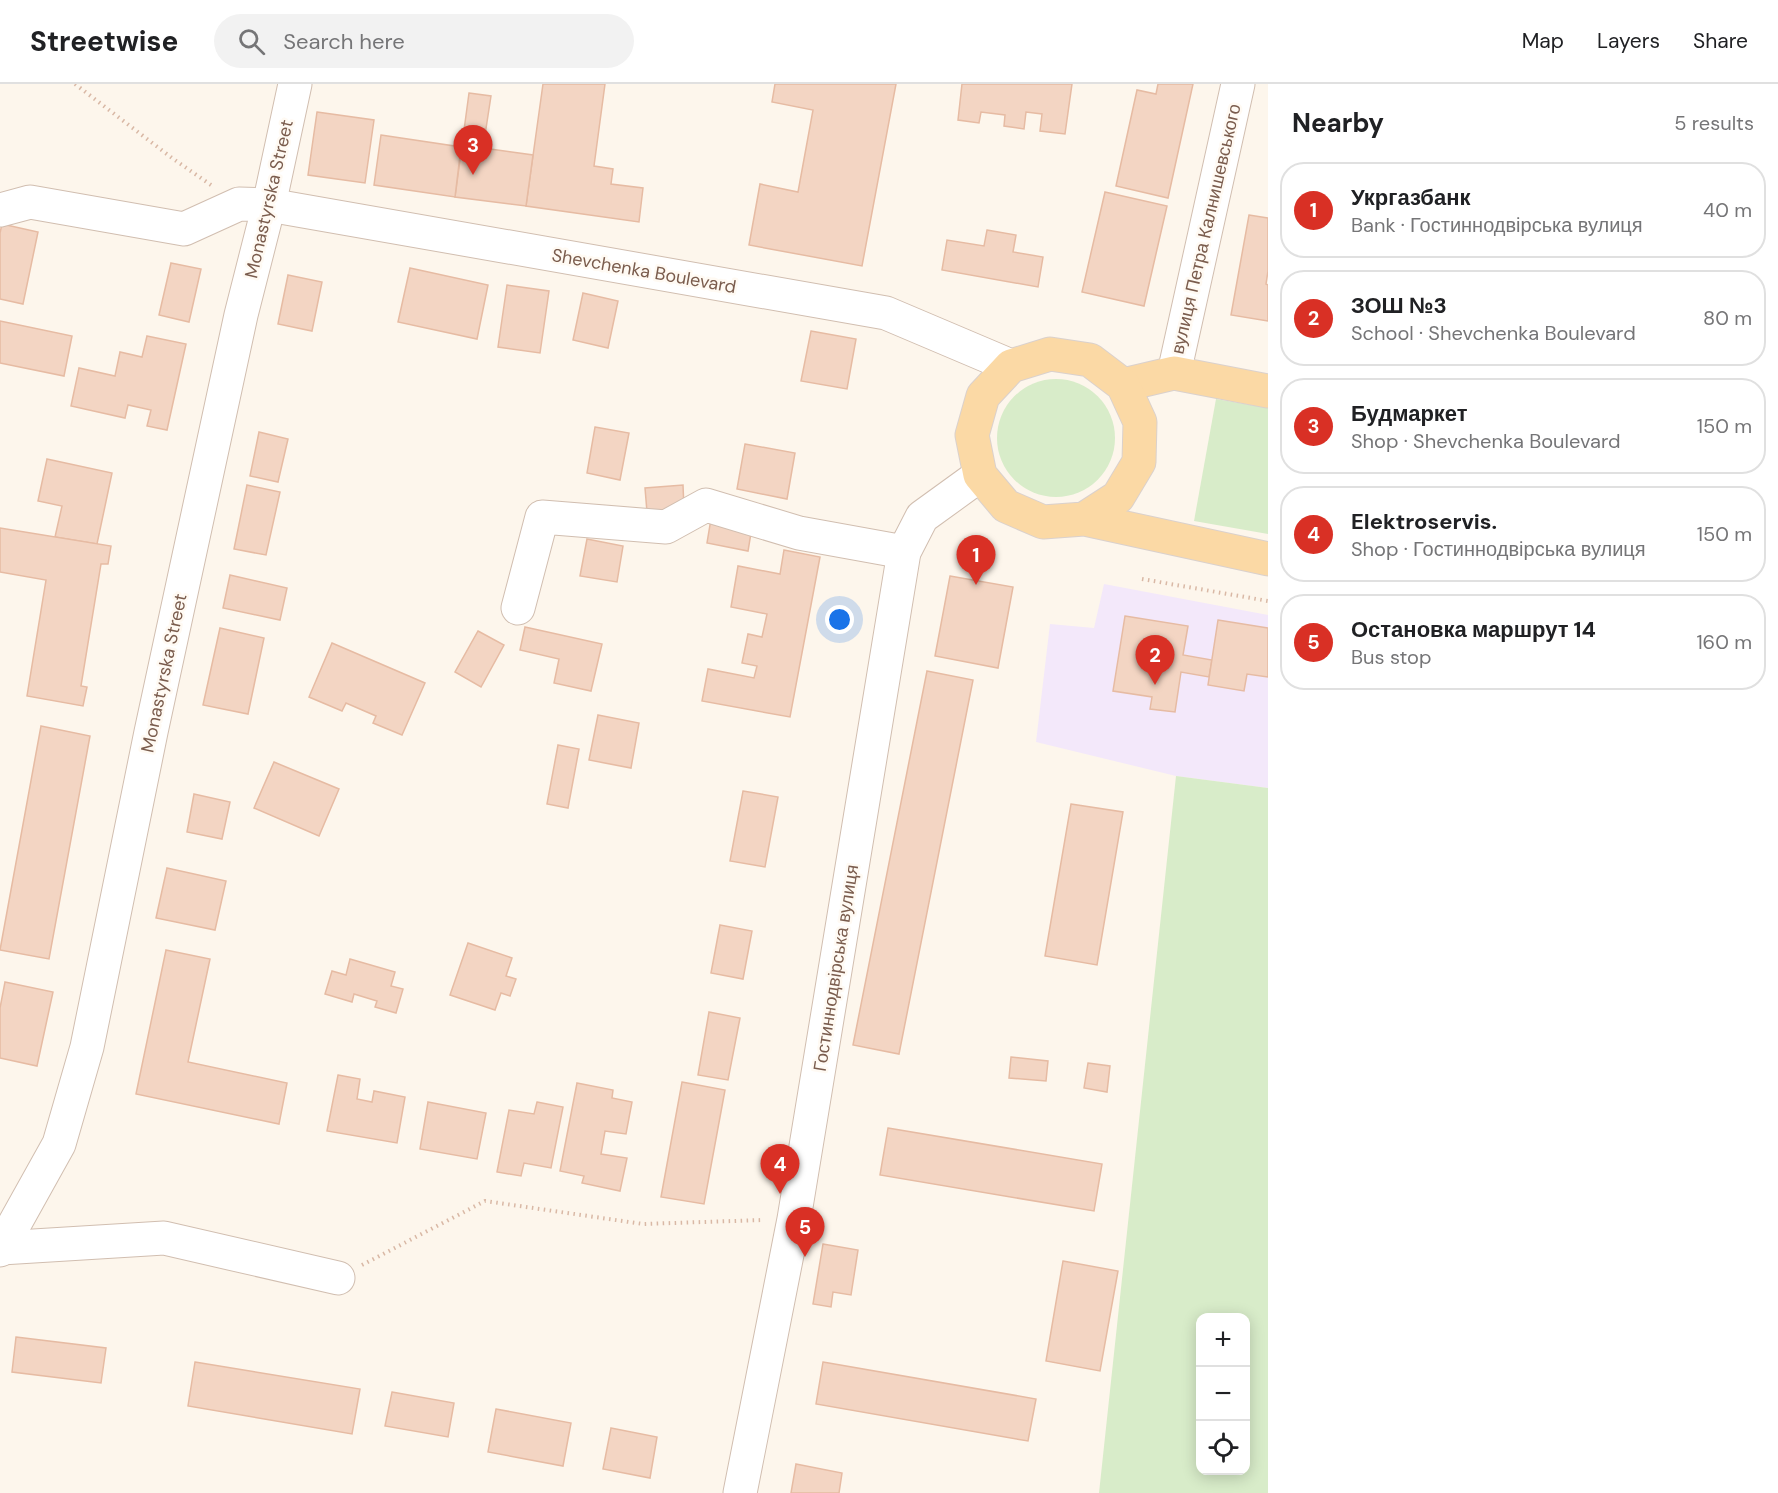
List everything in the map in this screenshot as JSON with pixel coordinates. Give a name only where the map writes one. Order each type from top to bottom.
[{"type":"main road","points":[[1084,519],[1118,497],[1139,462],[1140,422],[1123,385],[1090,360],[1050,354],[1011,366],[983,396],[972,435],[980,475],[1006,506],[1043,522],[1084,519],[1268,559]]},
{"type":"main road","points":[[1123,385],[1174,373],[1268,391]]},
{"type":"street","name":"Monastyrska Street","points":[[1,1249],[58,1144],[87,1047],[151,732],[224,396],[254,205],[295,84]]},
{"type":"street","name":"вулиця Петра Калнишевського","points":[[1174,373],[1238,84]]},
{"type":"street","points":[[0,210],[30,202],[184,229],[254,205]]},
{"type":"street","name":"Shevchenka Boulevard","points":[[254,205],[886,313],[1011,366]]},
{"type":"street","name":"Гостиннодвірська вулиця","points":[[741,1493],[794,1219],[904,552],[922,517],[980,475]]},
{"type":"street","points":[[518,608],[542,517],[666,527],[706,505],[799,533],[904,552]]},
{"type":"street","points":[[1,1249],[164,1238],[338,1278]]},
{"type":"path","points":[[75,84],[172,158],[254,205]]},
{"type":"path","points":[[1142,579],[1268,601]]},
{"type":"path","points":[[338,1278],[485,1201],[643,1224],[794,1219]]},
{"type":"shaded area","points":[[1104,584],[1268,615],[1268,788],[1176,776],[1036,742],[1050,624],[1094,628]]},
{"type":"green space","points":[[1056,379],[1079,383],[1098,396],[1111,415],[1115,438],[1111,461],[1098,480],[1079,493],[1056,497],[1033,493],[1014,480],[1001,461],[997,438],[1001,415],[1014,396],[1033,383]]},
{"type":"green space","points":[[1216,399],[1268,408],[1268,534],[1194,521]]},
{"type":"green space","points":[[1176,776],[1268,788],[1268,1493],[1099,1493]]},
{"type":"building","points":[[543,84],[605,84],[594,166],[613,169],[611,184],[643,188],[639,222],[526,206]]},
{"type":"building","points":[[775,84],[896,84],[862,266],[749,245],[760,184],[798,192],[813,110],[772,102]]},
{"type":"building","points":[[962,84],[1072,84],[1065,134],[1040,131],[1042,114],[1026,112],[1024,129],[1004,126],[1005,115],[981,112],[979,123],[958,120]]},
{"type":"building","points":[[1158,84],[1193,84],[1168,198],[1116,186],[1137,90],[1156,94]]},
{"type":"building","points":[[469,93],[491,96],[483,148],[533,155],[526,206],[455,197]]},
{"type":"building","points":[[317,112],[374,120],[365,183],[308,175]]},
{"type":"building","points":[[381,135],[461,147],[455,197],[374,185]]},
{"type":"building","points":[[1105,192],[1167,206],[1144,306],[1082,292]]},
{"type":"building","points":[[1249,215],[1268,218],[1266,284],[1268,285],[1268,321],[1231,315]]},
{"type":"building","points":[[2,224],[38,232],[23,304],[0,299]]},
{"type":"building","points":[[987,230],[1016,235],[1013,252],[1043,257],[1038,287],[942,270],[947,240],[984,246]]},
{"type":"building","points":[[171,263],[201,269],[189,322],[159,315]]},
{"type":"building","points":[[410,268],[488,285],[477,339],[398,322]]},
{"type":"building","points":[[288,275],[322,282],[312,331],[278,324]]},
{"type":"building","points":[[507,285],[549,291],[540,353],[498,347]]},
{"type":"building","points":[[583,293],[618,301],[608,348],[573,340]]},
{"type":"building","points":[[0,321],[72,336],[64,376],[0,363]]},
{"type":"building","points":[[811,331],[856,339],[847,389],[801,381]]},
{"type":"building","points":[[147,336],[186,344],[167,430],[147,426],[151,410],[128,405],[125,418],[71,406],[79,368],[115,376],[120,352],[142,357]]},
{"type":"building","points":[[595,427],[629,433],[620,480],[587,473]]},
{"type":"building","points":[[259,432],[288,439],[278,482],[250,476]]},
{"type":"building","points":[[745,444],[795,453],[787,499],[737,489]]},
{"type":"building","points":[[47,459],[112,473],[97,544],[55,537],[62,506],[38,501]]},
{"type":"building","points":[[247,485],[280,492],[266,555],[234,549]]},
{"type":"building","points":[[683,485],[684,509],[647,512],[645,488]]},
{"type":"building","points":[[711,519],[752,527],[748,551],[707,543]]},
{"type":"building","points":[[0,528],[111,546],[108,564],[101,564],[81,686],[87,687],[83,706],[27,696],[46,580],[0,572]]},
{"type":"building","points":[[587,539],[623,546],[617,582],[580,576]]},
{"type":"building","points":[[784,550],[820,557],[790,717],[702,701],[708,669],[754,678],[757,666],[742,663],[748,634],[762,637],[767,614],[731,607],[738,566],[780,574]]},
{"type":"building","points":[[230,575],[287,588],[280,620],[223,608]]},
{"type":"building","points":[[950,576],[1013,587],[998,668],[935,656]]},
{"type":"building","points":[[1125,616],[1188,626],[1183,655],[1212,660],[1209,677],[1181,672],[1175,712],[1150,709],[1152,697],[1113,691]]},
{"type":"building","points":[[1218,620],[1268,628],[1268,677],[1247,674],[1244,691],[1208,685]]},
{"type":"building","points":[[525,627],[602,644],[591,691],[554,683],[559,659],[520,650]]},
{"type":"building","points":[[220,628],[264,638],[248,714],[203,705]]},
{"type":"building","points":[[478,631],[504,645],[481,687],[455,672]]},
{"type":"building","points":[[332,643],[425,683],[402,735],[373,723],[376,716],[346,703],[342,711],[309,697]]},
{"type":"building","points":[[927,671],[973,680],[899,1054],[853,1045]]},
{"type":"building","points":[[598,715],[639,723],[631,768],[589,760]]},
{"type":"building","points":[[41,726],[90,736],[49,959],[0,950]]},
{"type":"building","points":[[558,745],[579,749],[568,808],[547,804]]},
{"type":"building","points":[[274,762],[339,789],[319,836],[254,808]]},
{"type":"building","points":[[743,791],[778,797],[765,867],[730,861]]},
{"type":"building","points":[[194,794],[230,802],[222,839],[187,832]]},
{"type":"building","points":[[1071,804],[1123,812],[1097,965],[1045,956]]},
{"type":"building","points":[[167,868],[226,881],[215,930],[156,918]]},
{"type":"building","points":[[720,925],[752,931],[743,979],[711,973]]},
{"type":"building","points":[[468,943],[512,958],[506,976],[516,979],[510,996],[501,993],[495,1010],[450,995]]},
{"type":"building","points":[[166,950],[210,959],[188,1062],[287,1083],[279,1124],[136,1094]]},
{"type":"building","points":[[350,959],[395,972],[391,986],[403,989],[396,1013],[375,1007],[377,1001],[354,994],[352,1002],[325,994],[332,971],[346,975]]},
{"type":"building","points":[[5,982],[53,992],[37,1066],[0,1058],[0,1008]]},
{"type":"building","points":[[709,1012],[740,1018],[728,1080],[698,1075]]},
{"type":"building","points":[[1011,1057],[1048,1061],[1046,1081],[1009,1078]]},
{"type":"building","points":[[1088,1063],[1110,1066],[1107,1092],[1084,1088]]},
{"type":"building","points":[[338,1075],[360,1079],[357,1099],[372,1102],[374,1091],[405,1097],[397,1143],[327,1131]]},
{"type":"building","points":[[682,1082],[725,1090],[704,1204],[661,1197]]},
{"type":"building","points":[[577,1083],[613,1090],[612,1098],[632,1102],[626,1134],[605,1131],[601,1154],[627,1158],[620,1191],[582,1183],[584,1176],[560,1171]]},
{"type":"building","points":[[428,1102],[486,1113],[477,1159],[420,1149]]},
{"type":"building","points":[[537,1102],[563,1107],[551,1168],[524,1163],[521,1176],[497,1172],[509,1110],[534,1114]]},
{"type":"building","points":[[888,1128],[1102,1164],[1094,1211],[880,1175]]},
{"type":"building","points":[[823,1244],[858,1250],[851,1295],[833,1292],[831,1307],[813,1304]]},
{"type":"building","points":[[1063,1261],[1118,1271],[1100,1371],[1046,1361]]},
{"type":"building","points":[[16,1337],[106,1348],[101,1383],[12,1372]]},
{"type":"building","points":[[195,1362],[360,1389],[352,1434],[188,1406]]},
{"type":"building","points":[[823,1362],[1036,1399],[1028,1441],[816,1404]]},
{"type":"building","points":[[392,1392],[454,1403],[448,1437],[385,1426]]},
{"type":"building","points":[[496,1409],[571,1423],[563,1466],[488,1452]]},
{"type":"building","points":[[611,1428],[657,1437],[650,1478],[603,1469]]},
{"type":"building","points":[[796,1464],[842,1473],[839,1493],[791,1493]]},
{"type":"place","name":"Будмаркет","points":[[473,175]]},
{"type":"place","name":"Укргазбанк","points":[[976,585]]},
{"type":"place","name":"ЗОШ №3","points":[[1155,685]]},
{"type":"place","name":"Elektroservis.","points":[[780,1194]]},
{"type":"place","name":"Остановка маршрут 14","points":[[805,1257]]}]
